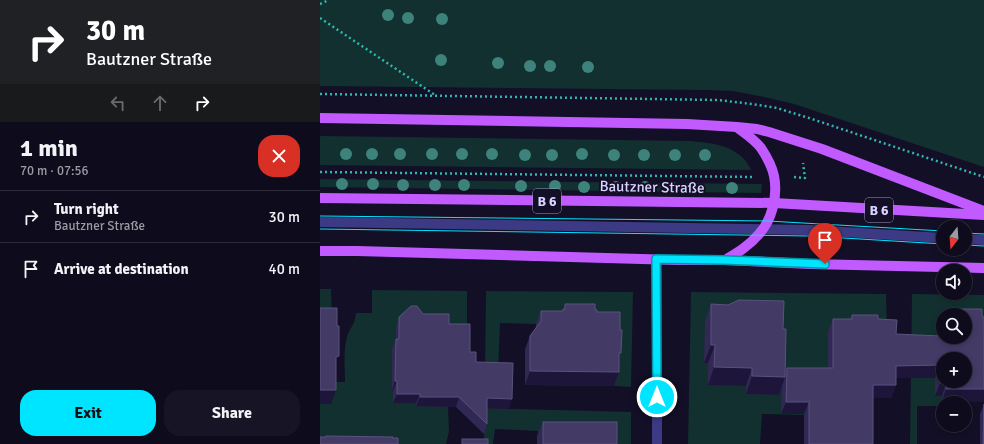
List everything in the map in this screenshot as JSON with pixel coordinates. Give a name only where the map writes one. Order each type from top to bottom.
[{"type":"main road","points":[[320,118],[687,124],[757,129],[822,149],[984,210]]},
{"type":"main road","points":[[724,260],[745,248],[759,235],[770,216],[774,203],[774,177],[769,162],[760,147],[749,135],[737,127]]},
{"type":"main road","name":"Bautzner Straße","points":[[320,198],[774,203],[984,215]]},
{"type":"main road","points":[[320,251],[724,260],[810,264],[984,268]]},
{"type":"street","points":[[320,222],[810,230],[936,238]]},
{"type":"street","points":[[972,239],[984,240]]},
{"type":"street","points":[[656,259],[657,444]]},
{"type":"path","points":[[320,4],[329,0]]},
{"type":"path","points":[[320,18],[436,95]]},
{"type":"path","points":[[320,94],[718,100],[752,104],[777,108],[812,119],[984,177]]},
{"type":"path","points":[[789,177],[805,178],[802,159]]},
{"type":"path","points":[[320,172],[760,177]]},
{"type":"green space","points":[[320,0],[984,0],[984,167],[794,104],[733,91],[320,86]]},
{"type":"green space","points":[[320,136],[690,141],[726,147],[744,159],[751,170],[320,165]]},
{"type":"green space","points":[[320,179],[762,184],[761,193],[320,187]]},
{"type":"green space","points":[[320,289],[331,289],[332,322],[320,321]]},
{"type":"green space","points":[[372,290],[467,291],[467,334],[448,407],[449,432],[446,444],[320,444],[320,404],[331,404],[331,382],[345,382],[345,354],[347,337],[355,320],[356,313],[372,313]]},
{"type":"green space","points":[[486,291],[633,292],[631,387],[614,386],[615,326],[500,323],[498,372],[485,372]]},
{"type":"green space","points":[[691,292],[886,294],[887,332],[828,397],[804,415],[762,414],[760,444],[688,444]]},
{"type":"green space","points":[[912,294],[936,294],[936,300],[972,300],[972,295],[984,295],[984,330],[972,321],[972,308],[936,308],[936,406],[917,406],[917,444],[910,444]]},
{"type":"green space","points":[[484,408],[631,412],[631,444],[611,444],[611,437],[537,437],[538,431],[495,429],[493,444],[484,444]]},
{"type":"building","points":[[739,300],[784,301],[783,329],[786,329],[785,377],[752,376],[752,368],[714,367],[715,345],[711,345],[711,304],[728,305]]},
{"type":"building","points":[[565,304],[595,304],[595,309],[597,312],[620,312],[620,330],[622,330],[621,353],[619,353],[619,372],[530,371],[530,336],[541,321],[541,311],[563,311],[563,309],[565,309]]},
{"type":"building","points":[[411,306],[417,306],[423,314],[449,314],[449,324],[470,324],[470,352],[476,352],[476,362],[513,363],[512,399],[487,398],[487,424],[459,397],[420,397],[420,394],[397,394],[397,381],[395,381],[396,339],[399,339],[399,317]]},
{"type":"building","points":[[320,308],[337,308],[337,326],[339,326],[339,356],[336,357],[336,390],[320,390]]},
{"type":"building","points":[[972,309],[982,309],[982,316],[984,318],[984,389],[946,389],[972,388],[972,352],[936,352],[936,365],[896,366],[896,385],[873,385],[873,444],[809,444],[809,402],[786,402],[787,368],[833,368],[833,319],[852,319],[852,315],[878,315],[878,319],[897,320],[896,334],[936,336],[936,344],[972,344]]},
{"type":"building","points":[[984,404],[984,444],[983,444]]},
{"type":"building","points":[[543,422],[617,422],[617,444],[543,444]]},
{"type":"building","points":[[320,437],[393,437],[392,438],[398,438],[398,444],[320,444]]},
{"type":"building","points":[[462,439],[488,439],[488,444],[462,444]]},
{"type":"tram line","points":[[320,216],[768,221],[936,231]]},
{"type":"tram line","points":[[320,229],[810,236],[936,244]]},
{"type":"tram line","points":[[972,233],[984,234]]},
{"type":"tram line","points":[[972,245],[984,246]]},
{"type":"route","points":[[657,397],[656,259],[825,264]]}]
